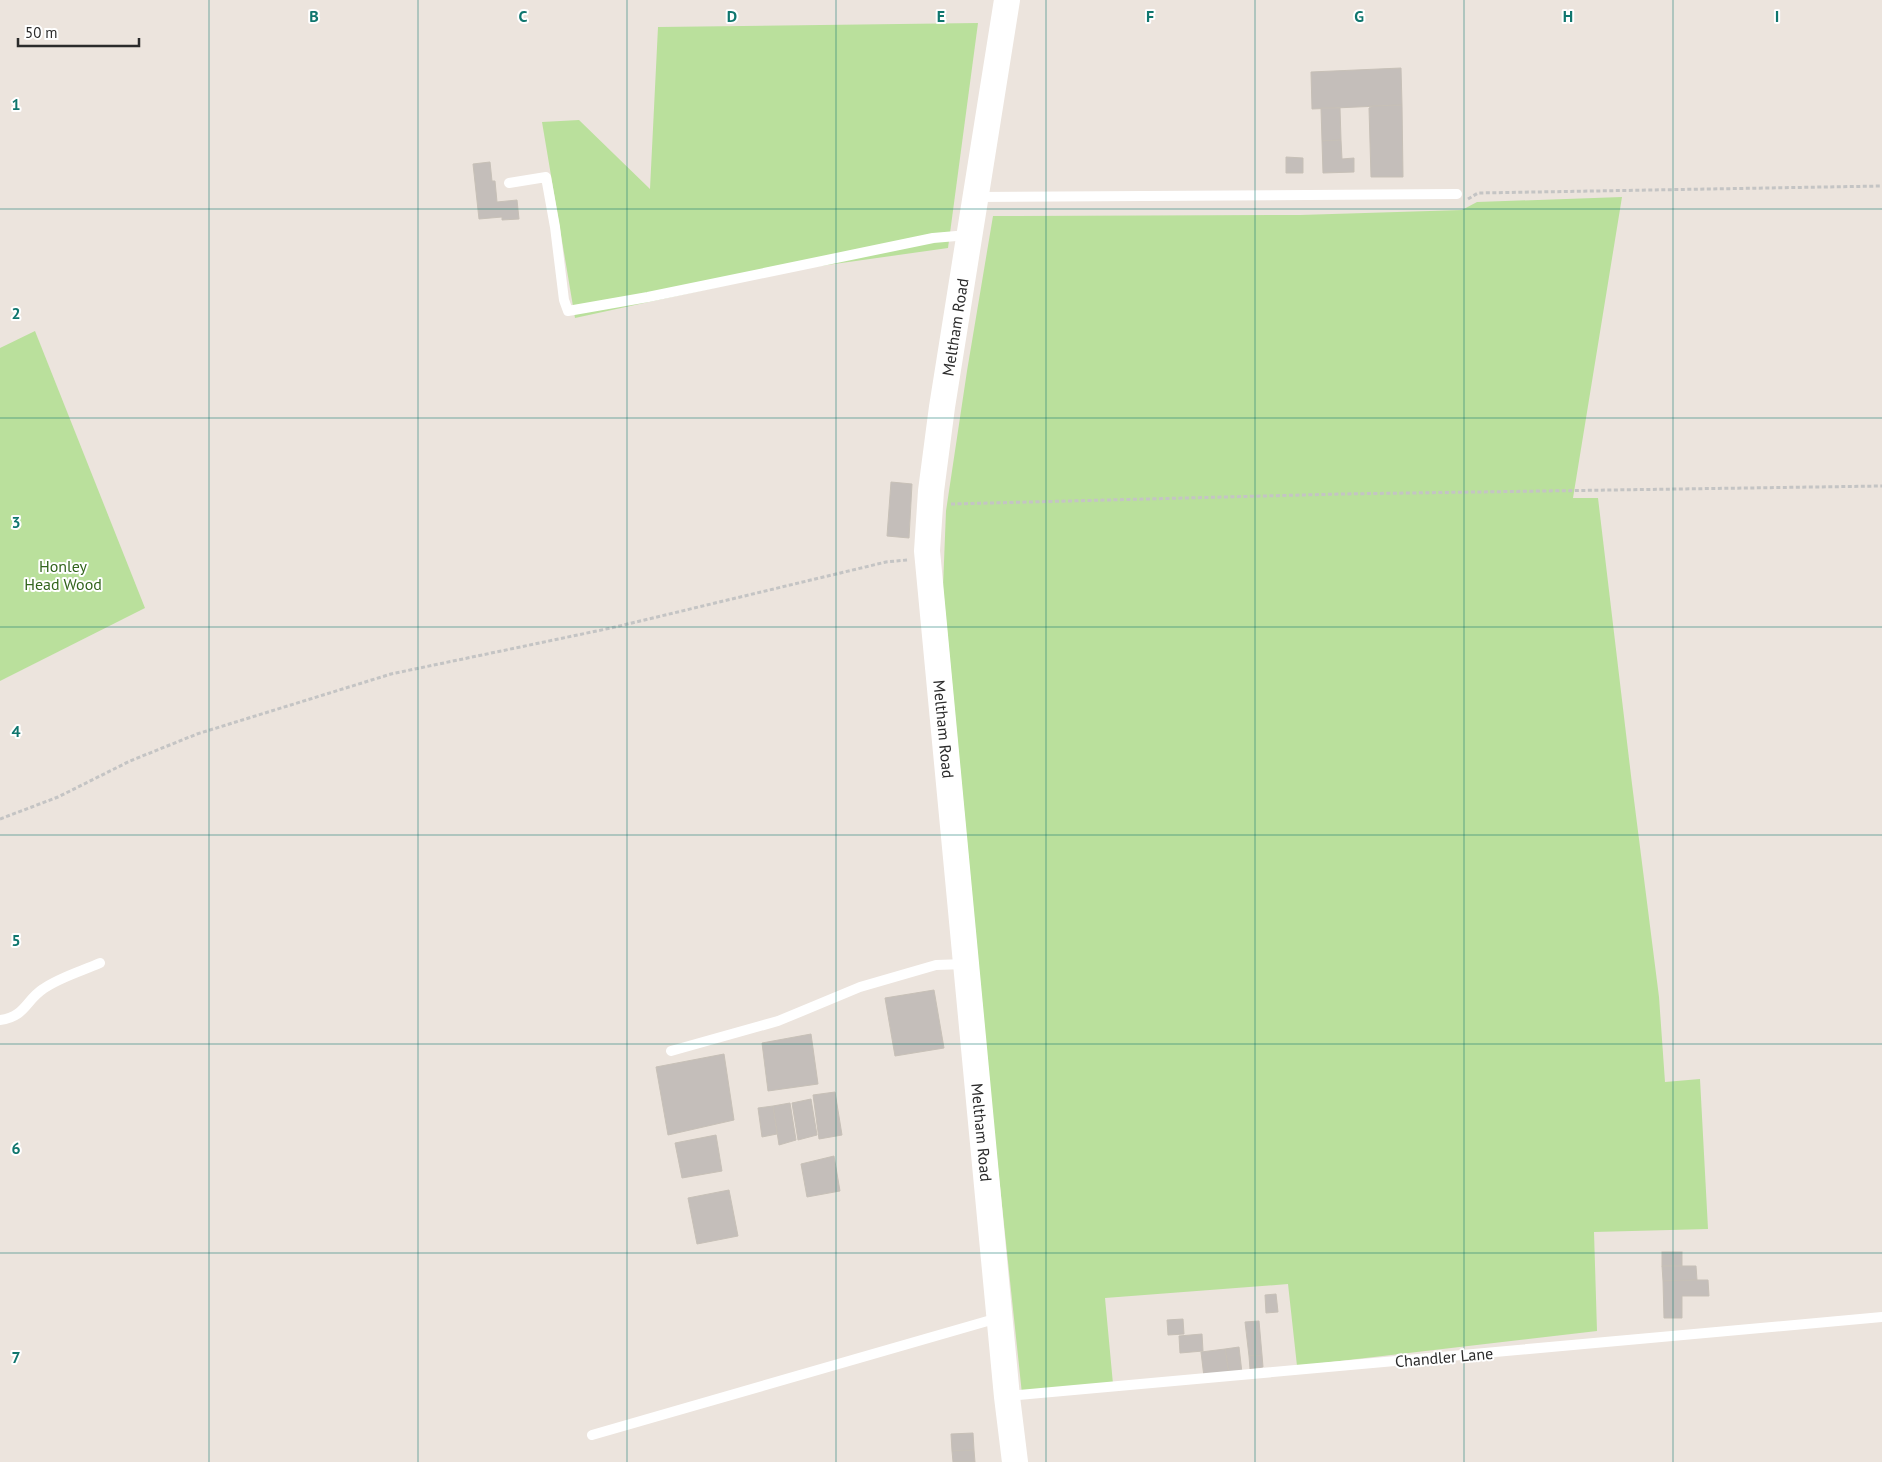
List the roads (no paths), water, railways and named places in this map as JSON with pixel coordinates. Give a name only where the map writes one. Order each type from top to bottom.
[{"type":"street","name":"Meltham Road","points":[[1007,0],[942,406],[930,504],[928,558],[999,1318],[1016,1462]]},
{"type":"lane","points":[[509,183],[546,177],[555,227],[564,300],[568,311],[648,297],[933,238],[969,235]]},
{"type":"lane","points":[[976,197],[1457,194]]},
{"type":"lane","points":[[0,1020],[16,1015],[29,1004],[40,990],[50,984],[100,963]]},
{"type":"lane","points":[[671,1051],[778,1022],[870,984],[936,965],[966,964]]},
{"type":"lane","name":"Chandler Lane","points":[[1007,1396],[1882,1317]]},
{"type":"lane","points":[[592,1435],[999,1318]]},
{"type":"park label","name":"Honley Head Wood","points":[[63,575]]}]
